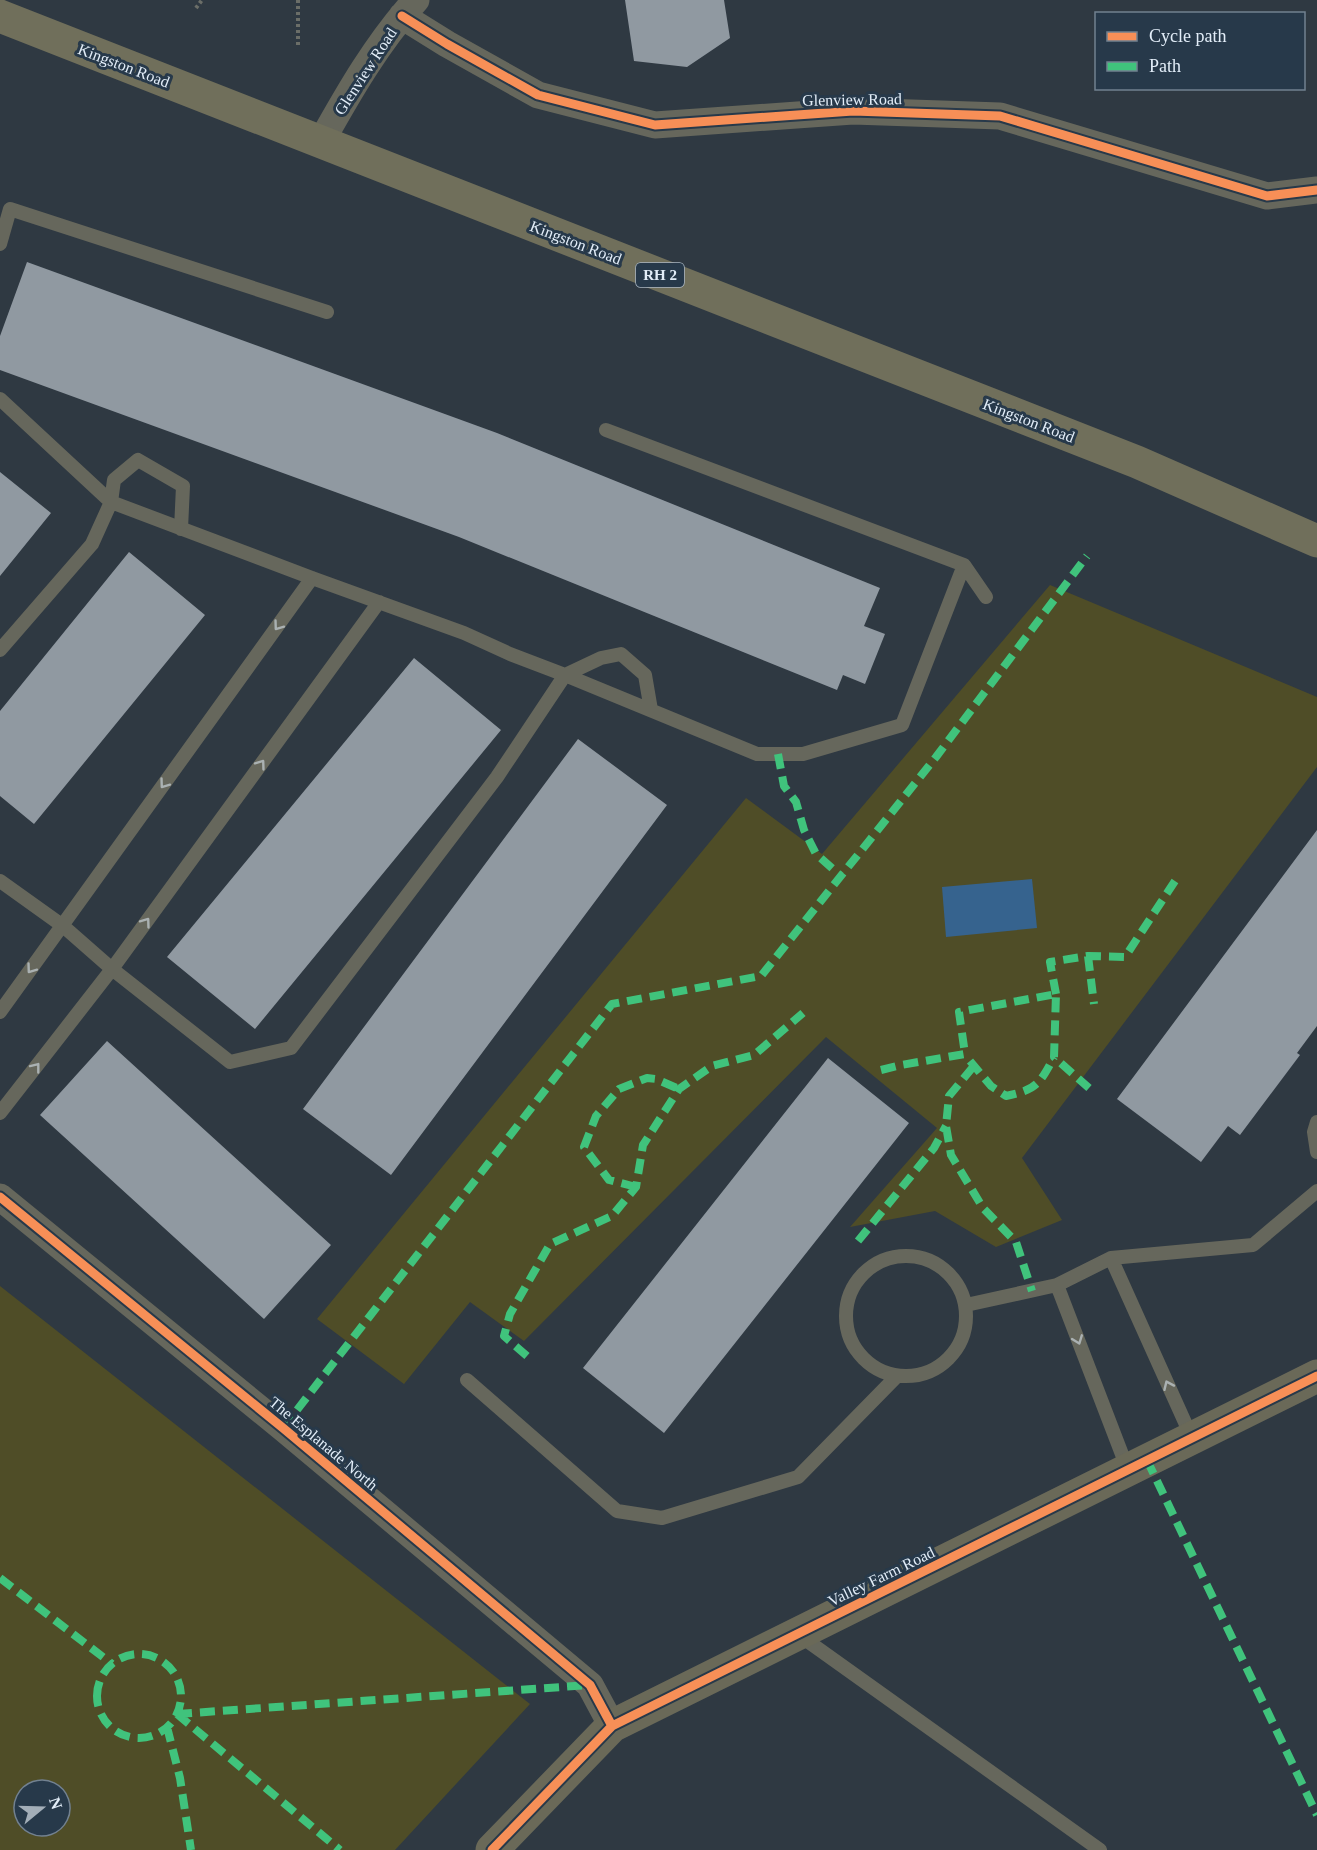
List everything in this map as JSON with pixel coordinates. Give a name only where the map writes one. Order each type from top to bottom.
[{"type":"main road","name":"Kingston Road","points":[[0,16],[1137,462],[1317,541]]},
{"type":"street","name":"Glenview Road","points":[[321,142],[363,67],[409,8],[447,45],[538,95],[655,125],[853,111],[1000,116],[1267,196],[1317,190]]},
{"type":"street","name":"The Esplanade North","points":[[0,1197],[283,1428],[590,1685],[612,1726]]},
{"type":"street","name":"Valley Farm Road","points":[[492,1850],[612,1726],[1317,1376]]},
{"type":"lane","points":[[0,244],[10,209],[327,312]]},
{"type":"lane","points":[[0,399],[111,502],[464,633],[510,654],[757,754],[804,754],[902,725],[964,566]]},
{"type":"lane","points":[[606,430],[964,566],[986,597]]},
{"type":"lane","points":[[0,650],[92,544],[111,502],[114,480],[138,460],[183,486],[181,529]]},
{"type":"lane","points":[[0,1012],[312,578]]},
{"type":"lane","points":[[0,1113],[112,969],[379,602]]},
{"type":"lane","points":[[0,881],[63,926],[112,969],[230,1062],[291,1048],[497,777],[566,675],[601,658],[621,654],[645,675],[651,710]]},
{"type":"lane","points":[[1317,1122],[1314,1132],[1317,1152]]},
{"type":"lane","points":[[966,1305],[1057,1285],[1111,1258],[1253,1245],[1317,1191]]},
{"type":"lane","points":[[910,1256],[933,1262],[952,1276],[964,1297],[967,1320],[961,1343],[947,1362],[926,1374],[897,1376],[880,1371],[861,1357],[849,1336],[846,1313],[852,1290],[866,1271],[886,1259],[910,1256]]},
{"type":"lane","points":[[1111,1258],[1192,1438]]},
{"type":"lane","points":[[1057,1285],[1128,1470]]},
{"type":"lane","points":[[467,1380],[617,1511],[662,1518],[798,1477],[897,1376]]},
{"type":"lane","points":[[797,1634],[1100,1850]]},
{"type":"path","points":[[196,8],[202,0]]},
{"type":"path","points":[[298,0],[298,45]]},
{"type":"shaded area","points":[[1050,585],[1317,697],[1317,767],[1022,1158],[1062,1220],[996,1247],[935,1211],[850,1227],[937,1128],[826,1037],[524,1341],[470,1302],[404,1384],[317,1319],[746,798],[822,854]]},
{"type":"shaded area","points":[[0,1286],[530,1704],[395,1850],[0,1850]]},
{"type":"water","points":[[1032,879],[1037,928],[946,937],[942,887]]},
{"type":"building","points":[[625,0],[724,0],[730,38],[687,67],[634,61]]},
{"type":"building","points":[[27,262],[497,433],[880,588],[864,626],[885,634],[865,684],[843,675],[837,690],[459,537],[0,370],[0,336]]},
{"type":"building","points":[[0,472],[51,513],[0,576]]},
{"type":"building","points":[[129,552],[205,615],[34,824],[0,796],[0,711]]},
{"type":"building","points":[[414,658],[501,730],[255,1029],[167,957]]},
{"type":"building","points":[[578,739],[667,805],[391,1175],[303,1109]]},
{"type":"building","points":[[1317,830],[1317,1026],[1297,1053],[1300,1055],[1240,1135],[1228,1126],[1201,1162],[1117,1099]]},
{"type":"building","points":[[107,1041],[331,1245],[264,1319],[40,1115]]},
{"type":"building","points":[[828,1058],[909,1123],[664,1433],[583,1368]]},
{"type":"marked path","points":[[283,1428],[612,1004],[761,976],[936,757],[1087,556]]},
{"type":"marked path","points":[[778,754],[784,786],[796,802],[804,830],[816,854],[841,876]]},
{"type":"marked path","points":[[1056,994],[1050,962],[1088,956],[1125,957],[1175,881]]},
{"type":"marked path","points":[[1088,956],[1094,1004]]},
{"type":"marked path","points":[[881,1070],[965,1054],[959,1012],[1056,994],[1054,1057],[1089,1088]]},
{"type":"marked path","points":[[527,1356],[504,1336],[510,1314],[550,1244],[612,1216],[636,1187],[643,1145],[679,1089],[712,1066],[754,1055],[803,1013]]},
{"type":"marked path","points":[[970,1061],[991,1086],[1006,1096],[1025,1091],[1036,1084],[1054,1057]]},
{"type":"marked path","points":[[973,1067],[949,1096],[946,1126],[951,1155],[983,1208],[1016,1242],[1032,1291]]},
{"type":"marked path","points":[[636,1187],[609,1180],[584,1147],[596,1116],[619,1089],[647,1078],[656,1079],[679,1089]]},
{"type":"marked path","points":[[858,1241],[934,1148],[946,1126]]},
{"type":"marked path","points":[[1147,1460],[1317,1815]]},
{"type":"marked path","points":[[0,1578],[112,1664]]},
{"type":"marked path","points":[[139,1654],[162,1661],[174,1673],[181,1696],[174,1719],[162,1731],[139,1738],[116,1731],[104,1719],[97,1696],[104,1673],[116,1661],[139,1654]]},
{"type":"marked path","points":[[177,1714],[590,1685]]},
{"type":"marked path","points":[[177,1714],[340,1850]]},
{"type":"marked path","points":[[167,1727],[180,1778],[191,1850]]},
{"type":"cycle path","points":[[402,16],[538,95],[655,125],[853,111],[1000,116],[1267,196],[1317,190]]},
{"type":"cycle path","points":[[0,1197],[283,1428],[590,1685],[612,1726]]},
{"type":"cycle path","points":[[492,1850],[612,1726],[1317,1376]]}]
